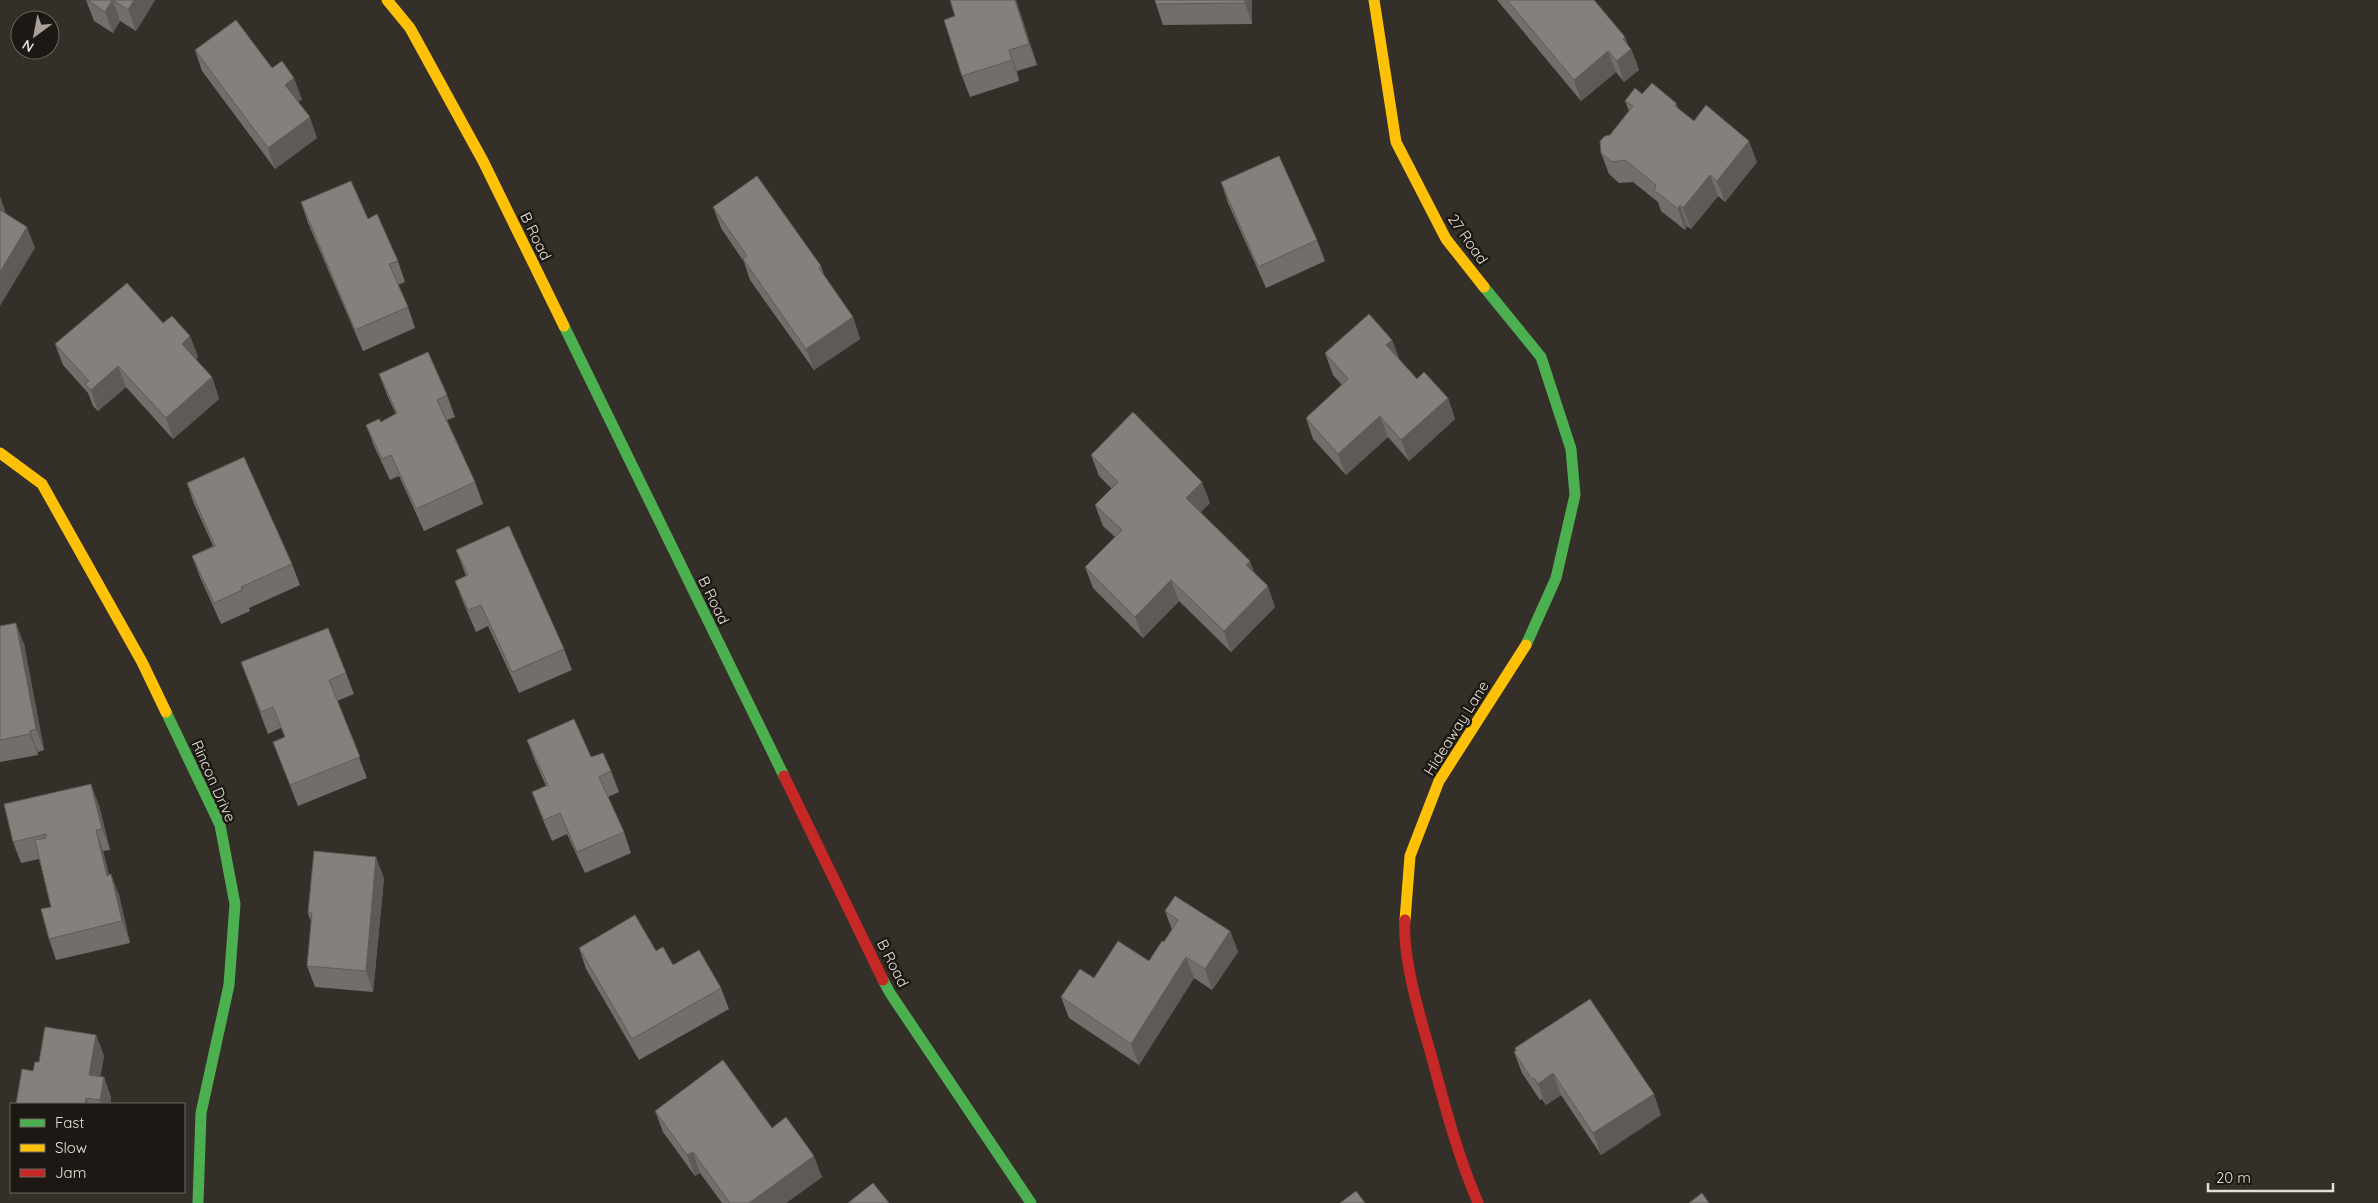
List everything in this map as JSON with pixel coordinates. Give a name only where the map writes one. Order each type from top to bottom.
[{"type":"street","name":"B Road","points":[[387,0],[410,28],[483,161],[890,993],[1031,1203]]},
{"type":"street","name":"27 Road","points":[[1374,0],[1396,142],[1446,239],[1541,357],[1571,449]]},
{"type":"street","name":"Hideaway Lane","points":[[1478,1203],[1462,1166],[1419,1013],[1404,935],[1410,856],[1438,781],[1525,647],[1556,578],[1575,495],[1571,449]]},
{"type":"street","name":"Rincon Drive","points":[[0,454],[42,484],[142,662],[220,825],[235,904],[229,985],[201,1113],[198,1203]]},
{"type":"building","points":[[87,0],[112,0],[105,12]]},
{"type":"building","points":[[113,0],[134,0],[128,10]]},
{"type":"building","points":[[950,0],[1015,0],[1029,44],[1009,50],[1012,60],[962,76],[944,20],[955,16]]},
{"type":"building","points":[[1155,0],[1245,0],[1245,3],[1156,4]]},
{"type":"building","points":[[1507,0],[1594,0],[1625,37],[1623,39],[1631,49],[1617,61],[1608,51],[1574,80]]},
{"type":"building","points":[[236,20],[272,68],[282,61],[294,78],[285,85],[310,117],[268,148],[195,50]]},
{"type":"building","points":[[1652,83],[1676,103],[1675,106],[1694,121],[1706,105],[1749,141],[1717,181],[1710,175],[1683,208],[1680,205],[1678,209],[1654,190],[1656,185],[1625,160],[1612,162],[1601,153],[1600,141],[1605,136],[1610,135],[1633,106],[1625,101],[1635,88],[1642,94]]},
{"type":"building","points":[[1279,156],[1317,240],[1258,267],[1221,182]]},
{"type":"building","points":[[757,176],[821,266],[819,268],[853,317],[806,349],[743,259],[747,256],[713,207]]},
{"type":"building","points":[[351,181],[368,219],[377,214],[398,261],[389,264],[408,307],[355,330],[301,202]]},
{"type":"building","points":[[0,210],[27,227],[0,272]]},
{"type":"building","points":[[127,283],[163,323],[172,316],[190,336],[182,344],[212,377],[166,418],[118,366],[91,390],[85,384],[89,381],[55,344]]},
{"type":"building","points":[[1369,314],[1392,340],[1386,345],[1417,379],[1424,372],[1448,398],[1401,440],[1380,416],[1338,454],[1306,418],[1348,379],[1325,353]]},
{"type":"building","points":[[428,352],[447,395],[437,400],[475,482],[416,509],[391,455],[382,459],[366,425],[379,419],[381,422],[397,413],[379,374]]},
{"type":"building","points":[[1133,412],[1202,482],[1186,498],[1250,561],[1246,565],[1268,586],[1224,631],[1171,580],[1135,617],[1085,567],[1122,530],[1095,505],[1118,482],[1091,455]]},
{"type":"building","points":[[244,457],[292,564],[241,587],[242,590],[214,603],[192,556],[215,546],[187,483]]},
{"type":"building","points":[[509,526],[564,649],[512,672],[481,605],[468,610],[455,581],[468,575],[456,550]]},
{"type":"building","points":[[16,623],[36,729],[30,731],[30,734],[0,740],[0,626]]},
{"type":"building","points":[[328,628],[346,673],[329,680],[360,757],[290,785],[273,742],[285,737],[273,707],[261,712],[241,662]]},
{"type":"building","points":[[574,719],[591,757],[603,753],[611,771],[599,777],[624,832],[577,852],[560,813],[544,820],[532,792],[548,785],[527,740]]},
{"type":"building","points":[[91,784],[102,829],[96,830],[107,876],[111,874],[122,921],[49,939],[41,909],[51,907],[35,840],[46,838],[46,834],[13,842],[4,804]]},
{"type":"building","points":[[314,851],[376,857],[366,971],[307,966],[312,913],[308,913]]},
{"type":"building","points":[[1175,896],[1230,931],[1205,969],[1186,957],[1131,1044],[1061,997],[1080,969],[1094,978],[1118,941],[1149,961],[1178,920],[1165,911]]},
{"type":"building","points":[[635,915],[656,951],[663,947],[673,965],[699,950],[721,988],[632,1039],[579,948]]},
{"type":"building","points":[[1590,999],[1654,1094],[1593,1133],[1553,1073],[1538,1084],[1534,1078],[1532,1079],[1514,1052],[1516,1051],[1515,1048]]},
{"type":"building","points":[[45,1027],[96,1035],[89,1075],[104,1077],[100,1100],[86,1098],[85,1103],[16,1103],[22,1069],[33,1071],[35,1062],[39,1062]]},
{"type":"building","points":[[723,1060],[772,1128],[786,1117],[814,1156],[749,1203],[730,1203],[693,1152],[687,1155],[655,1111]]},
{"type":"building","points":[[873,1183],[889,1203],[848,1203]]},
{"type":"building","points":[[1356,1191],[1365,1203],[1340,1203]]},
{"type":"building","points":[[1702,1193],[1709,1203],[1689,1203]]},
{"type":"traffic: fast","points":[[1484,287],[1541,357],[1571,449],[1575,495],[1556,578],[1526,645]]},
{"type":"traffic: fast","points":[[564,326],[784,776]]},
{"type":"traffic: fast","points":[[166,712],[220,825],[235,904],[229,985],[201,1113],[198,1203]]},
{"type":"traffic: fast","points":[[883,980],[1031,1203]]},
{"type":"traffic: slow","points":[[387,0],[410,28],[483,161],[564,326]]},
{"type":"traffic: slow","points":[[1374,0],[1396,142],[1446,239],[1484,287]]},
{"type":"traffic: slow","points":[[0,453],[42,484],[142,662],[166,712]]},
{"type":"traffic: slow","points":[[1405,920],[1410,856],[1439,781],[1526,645]]},
{"type":"traffic: jam","points":[[784,776],[883,980]]},
{"type":"traffic: jam","points":[[1405,920],[1406,953],[1418,1008],[1452,1131],[1478,1203]]}]
